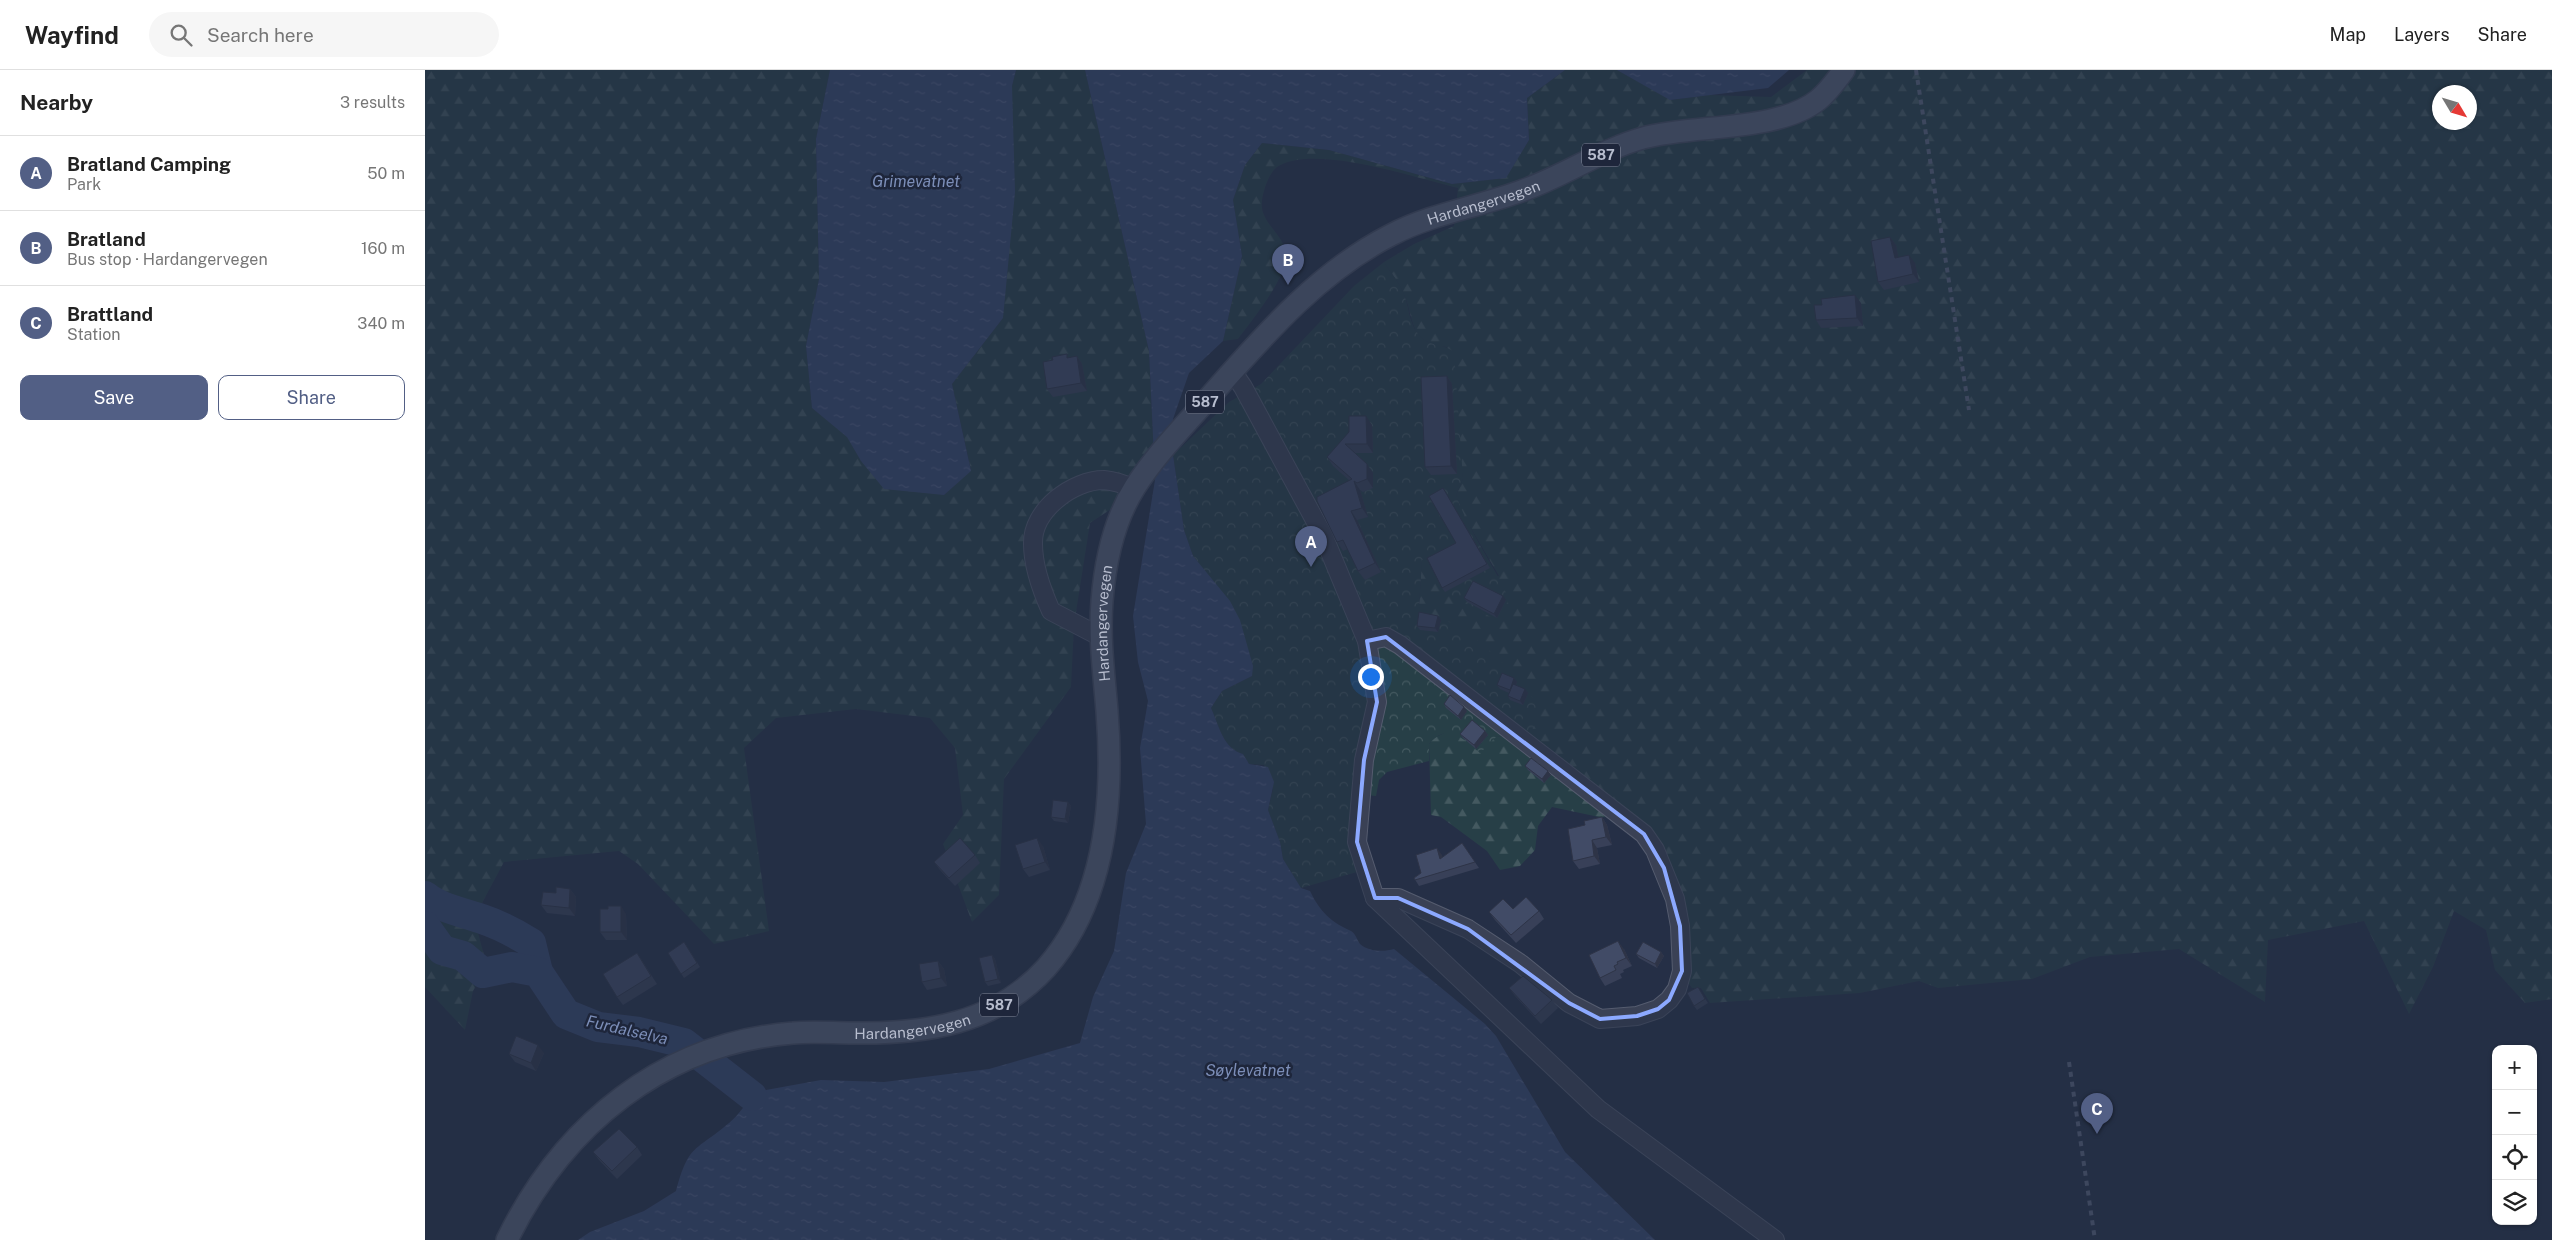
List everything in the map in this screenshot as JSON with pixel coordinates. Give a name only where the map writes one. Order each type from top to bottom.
[{"type":"main road","name":"Hardangervegen","points":[[507,1240],[521,1212],[563,1153],[579,1135],[620,1098],[670,1066],[688,1057],[731,1042],[760,1036],[799,1032],[910,1031],[947,1025],[981,1016],[1016,996],[1045,969],[1067,940],[1086,905],[1101,850],[1106,817],[1109,751],[1099,636],[1106,566],[1113,538],[1134,489],[1147,471],[1254,346],[1318,284],[1355,255],[1393,234],[1434,216],[1522,191],[1580,167],[1610,150],[1643,138],[1688,130],[1751,123],[1791,115],[1819,99],[1844,70]]},
{"type":"street","points":[[1232,371],[1243,386],[1323,535],[1367,642],[1377,702],[1364,760],[1357,842],[1375,898],[1598,1109],[1775,1240]]},
{"type":"street","points":[[1099,636],[1051,611],[1038,571],[1033,543],[1041,517],[1066,492],[1102,480],[1117,481],[1134,489]]},
{"type":"street","points":[[1367,642],[1386,637],[1401,645],[1643,834],[1655,850],[1675,899],[1680,926],[1682,971],[1677,989],[1658,1009],[1637,1016],[1600,1019],[1569,1003],[1521,964],[1468,929],[1398,898],[1375,898]]},
{"type":"highlighted area","points":[[1386,637],[1644,834],[1664,868],[1680,926],[1682,971],[1669,1000],[1658,1009],[1637,1016],[1600,1019],[1569,1003],[1468,929],[1398,898],[1375,898],[1357,842],[1364,760],[1377,702],[1367,641]]},
{"type":"green space","points":[[425,70],[830,70],[816,139],[819,279],[806,346],[812,408],[847,436],[861,461],[944,495],[971,470],[952,384],[1003,318],[1012,86],[1016,70],[1085,70],[1149,351],[1155,480],[1090,523],[1074,625],[1071,687],[1004,779],[999,895],[972,922],[943,844],[963,815],[955,748],[930,718],[856,709],[776,718],[744,748],[769,931],[714,944],[638,864],[619,851],[504,862],[474,918],[487,966],[473,991],[465,1030],[425,987]]},
{"type":"green space","points":[[1565,70],[1617,70],[1671,100],[1709,95],[1771,97],[1807,70],[2552,70],[2552,999],[2525,1003],[2495,970],[2486,930],[2454,911],[2433,967],[2409,1014],[2364,921],[2268,940],[2265,1002],[2179,949],[2090,957],[2032,979],[1938,988],[1919,981],[1860,993],[1710,1003],[1701,988],[1692,988],[1686,980],[1687,918],[1671,864],[1658,841],[1632,818],[1599,817],[1552,807],[1538,826],[1535,850],[1520,866],[1500,870],[1487,851],[1441,817],[1431,815],[1429,744],[1434,738],[1446,732],[1496,737],[1530,734],[1455,625],[1423,613],[1419,607],[1422,559],[1426,558],[1441,586],[1499,576],[1462,513],[1456,495],[1463,479],[1447,347],[1434,344],[1419,335],[1412,321],[1401,288],[1384,262],[1414,244],[1454,226],[1458,188],[1339,160],[1315,159],[1293,161],[1277,167],[1271,173],[1265,187],[1262,209],[1264,216],[1285,248],[1285,264],[1268,298],[1238,339],[1223,341],[1242,256],[1233,200],[1245,165],[1262,143],[1329,150],[1452,184],[1505,178],[1529,140],[1527,98]]},
{"type":"green space","points":[[1384,262],[1401,288],[1416,331],[1428,342],[1454,352],[1463,479],[1456,495],[1461,509],[1509,599],[1498,621],[1446,593],[1426,558],[1422,560],[1419,607],[1431,616],[1457,626],[1493,653],[1514,675],[1542,710],[1530,734],[1496,737],[1480,753],[1461,738],[1449,733],[1443,734],[1436,737],[1429,744],[1429,761],[1387,772],[1379,780],[1376,796],[1365,795],[1364,839],[1371,868],[1301,888],[1283,859],[1280,842],[1268,810],[1273,789],[1264,765],[1249,764],[1243,754],[1236,751],[1226,742],[1211,708],[1222,691],[1252,676],[1208,576],[1193,556],[1184,530],[1173,455],[1229,402],[1261,384],[1354,286]]},
{"type":"water","name":"Grimevatnet","points":[[830,70],[1016,70],[1012,86],[1015,192],[1003,318],[952,384],[971,471],[944,495],[884,489],[861,461],[847,437],[812,408],[806,346],[819,279],[816,139]]},
{"type":"water","name":"Søylevatnet","points":[[1085,70],[1565,70],[1527,98],[1529,140],[1506,178],[1452,184],[1329,150],[1262,143],[1245,165],[1233,200],[1242,256],[1223,341],[1189,373],[1173,419],[1173,455],[1184,530],[1193,556],[1230,601],[1240,620],[1253,666],[1252,676],[1222,691],[1211,708],[1226,742],[1236,751],[1243,754],[1249,764],[1268,767],[1274,782],[1268,810],[1280,842],[1283,859],[1301,888],[1310,891],[1327,916],[1353,932],[1360,944],[1368,949],[1377,951],[1394,949],[1485,1024],[1496,1036],[1565,1152],[1655,1240],[578,1240],[590,1232],[644,1211],[676,1191],[685,1164],[690,1156],[733,1120],[755,1092],[821,1080],[884,1082],[989,1069],[1080,1043],[1093,997],[1114,951],[1126,873],[1146,824],[1140,748],[1148,701],[1138,662],[1133,616],[1155,480],[1149,351]]},
{"type":"water","points":[[1617,70],[1789,70],[1768,88],[1670,100]]},
{"type":"building","points":[[1890,237],[1895,258],[1909,255],[1913,274],[1878,282],[1871,241]]},
{"type":"building","points":[[1855,295],[1857,318],[1816,320],[1814,305],[1822,305],[1821,299]]},
{"type":"building","points":[[1067,354],[1067,358],[1077,356],[1081,383],[1047,389],[1043,362],[1053,360],[1052,357]]},
{"type":"building","points":[[1447,376],[1451,466],[1425,467],[1421,377]]},
{"type":"building","points":[[1349,416],[1366,416],[1367,444],[1345,444],[1367,464],[1367,479],[1357,483],[1354,481],[1362,508],[1351,511],[1375,563],[1358,571],[1343,540],[1337,542],[1317,501],[1317,497],[1352,479],[1327,457],[1349,432]]},
{"type":"building","points":[[1443,488],[1487,564],[1442,588],[1427,558],[1456,543],[1429,496]]},
{"type":"building","points":[[1473,581],[1503,596],[1494,614],[1464,598]]},
{"type":"building","points":[[1419,612],[1438,616],[1435,628],[1417,626]]},
{"type":"building","points":[[1502,673],[1514,678],[1510,690],[1497,685]]},
{"type":"building","points":[[1513,684],[1525,689],[1520,701],[1508,696]]},
{"type":"building","points":[[1450,695],[1464,707],[1458,716],[1444,704]]},
{"type":"building","points":[[1472,720],[1485,731],[1474,745],[1460,734]]},
{"type":"building","points":[[1531,758],[1548,771],[1542,779],[1525,766]]},
{"type":"building","points":[[1053,800],[1068,802],[1065,819],[1051,817]]},
{"type":"building","points":[[1602,817],[1606,837],[1592,840],[1594,856],[1573,861],[1568,829],[1585,825],[1584,821]]},
{"type":"building","points":[[960,838],[975,855],[949,878],[934,862]]},
{"type":"building","points":[[1037,838],[1045,862],[1023,869],[1015,845]]},
{"type":"building","points":[[1462,843],[1475,862],[1415,880],[1414,878],[1421,873],[1416,855],[1437,848],[1440,859]]},
{"type":"building","points":[[556,887],[570,889],[569,908],[541,905],[543,892],[556,893]]},
{"type":"building","points":[[1526,897],[1539,911],[1511,935],[1489,912],[1503,899],[1513,909]]},
{"type":"building","points":[[608,906],[621,906],[621,932],[600,932],[600,909],[608,909]]},
{"type":"building","points":[[1618,941],[1626,958],[1617,962],[1618,964],[1614,966],[1616,970],[1600,978],[1589,955]]},
{"type":"building","points":[[684,942],[697,963],[681,974],[668,953]]},
{"type":"building","points":[[1643,942],[1661,952],[1655,964],[1636,954]]},
{"type":"building","points":[[637,953],[651,976],[617,997],[603,974]]},
{"type":"building","points":[[992,955],[998,979],[985,982],[979,958]]},
{"type":"building","points":[[938,961],[941,978],[922,982],[919,964]]},
{"type":"building","points":[[1523,976],[1552,1000],[1535,1016],[1509,988]]},
{"type":"building","points":[[1698,987],[1705,999],[1694,1006],[1687,993]]},
{"type":"building","points":[[516,1036],[538,1045],[531,1063],[509,1054]]},
{"type":"building","points":[[619,1129],[637,1147],[612,1171],[593,1152]]},
{"type":"waterway","name":"Furdalselva","points":[[425,896],[445,907],[501,927],[531,943],[538,972]]},
{"type":"waterway","name":"Furdalselva","points":[[425,926],[442,950],[463,956],[483,973],[512,967],[538,972],[566,1014],[598,1027],[639,1032],[684,1043],[752,1096]]},
{"type":"railway","points":[[1916,70],[1969,410]]},
{"type":"railway","points":[[2069,1062],[2095,1240]]},
{"type":"place","name":"Bratland","points":[[1288,285]]},
{"type":"place","name":"Bratland Camping","points":[[1311,567]]},
{"type":"place","name":"Brattland","points":[[2097,1134]]}]
